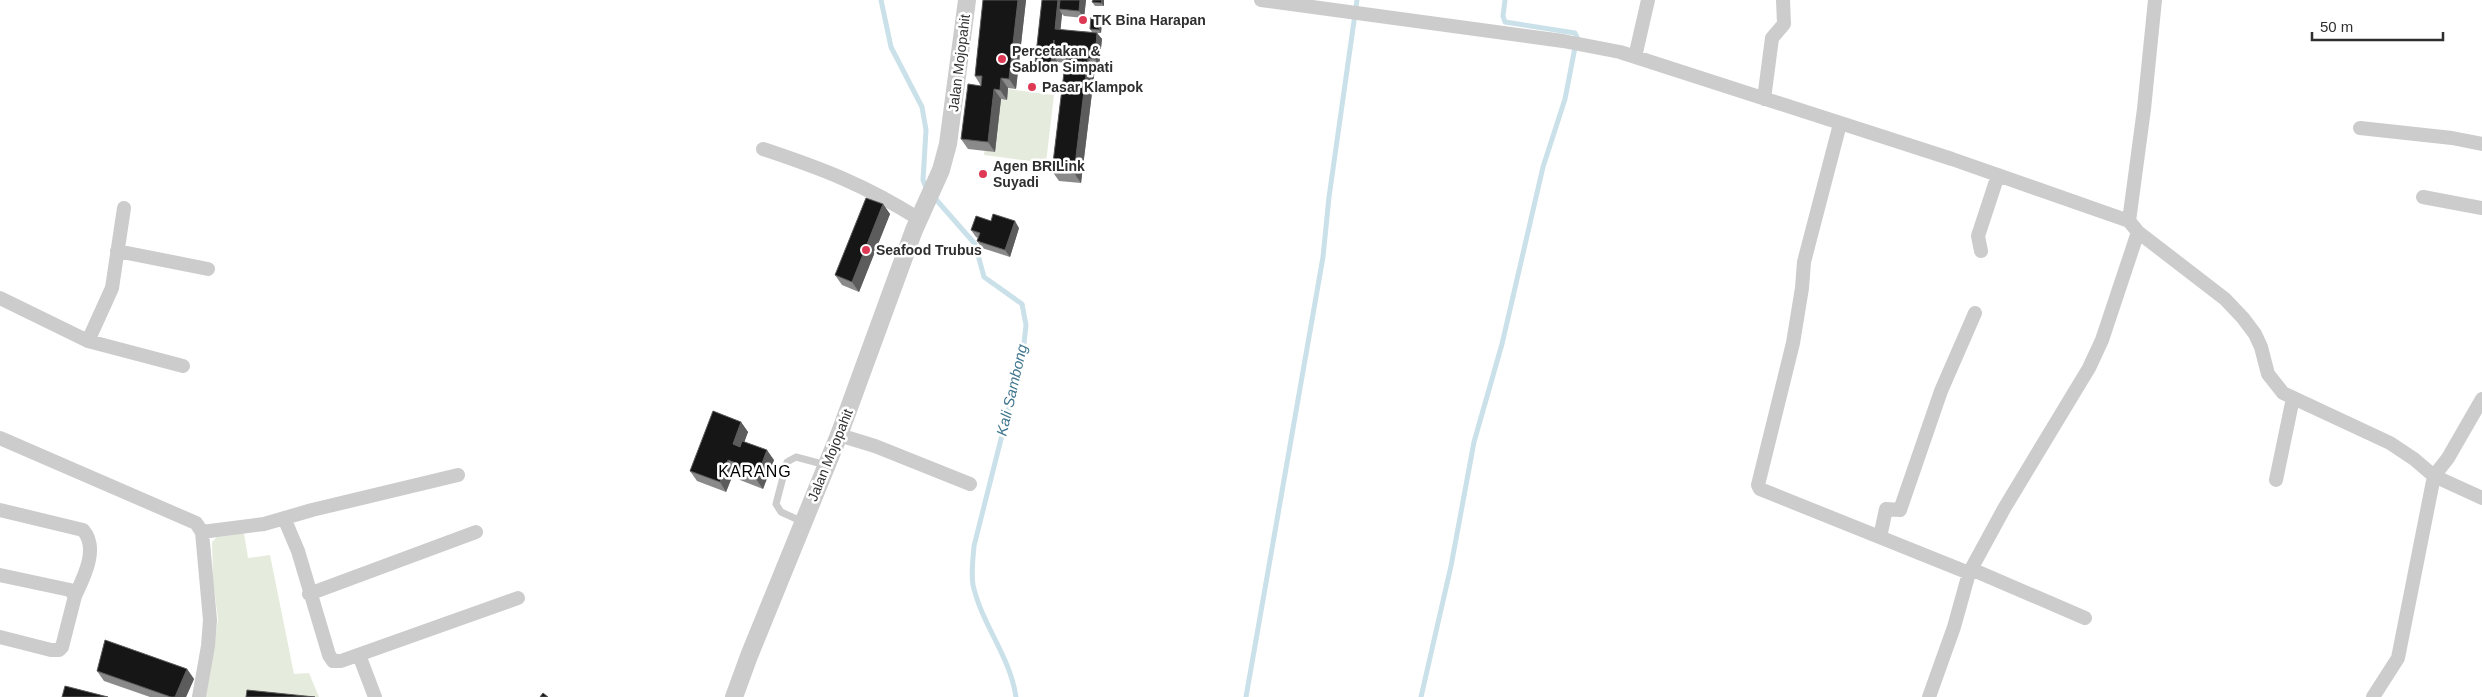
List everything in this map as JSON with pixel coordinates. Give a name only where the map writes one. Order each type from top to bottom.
[{"type":"street","points":[[1261,0],[1564,41],[1635,56],[1998,175],[2134,227],[2231,305],[2254,334],[2268,374],[2283,393],[2390,444],[2414,459],[2434,476],[2482,498]]},
{"type":"street","points":[[1635,56],[1648,0]]},
{"type":"street","points":[[1764,99],[1772,38],[1784,24],[1783,0]]},
{"type":"street","points":[[1929,697],[1954,627],[1970,571],[2005,507],[2089,368],[2102,340],[2134,227],[2155,0]]},
{"type":"street","name":"Jalan Mojopahit","points":[[734,697],[839,435],[921,215],[936,183],[948,144],[964,1]]},
{"type":"street","points":[[1840,124],[1804,262],[1802,288],[1793,343],[1758,485],[1760,489],[1880,538],[1970,571],[2085,618]]},
{"type":"street","points":[[2360,128],[2452,138],[2482,144]]},
{"type":"street","points":[[763,149],[841,176],[921,215]]},
{"type":"street","points":[[1981,251],[1978,236],[1998,175]]},
{"type":"street","points":[[2423,197],[2482,208]]},
{"type":"street","points":[[88,341],[112,288],[124,208]]},
{"type":"street","points":[[117,251],[208,269]]},
{"type":"street","points":[[0,298],[88,341],[183,366]]},
{"type":"street","points":[[1880,538],[1886,509],[1900,510],[1941,391],[1975,313]]},
{"type":"street","points":[[2276,480],[2293,398]]},
{"type":"street","points":[[2374,697],[2398,658],[2434,476],[2448,458],[2482,399]]},
{"type":"street","points":[[839,435],[875,446],[970,484]]},
{"type":"street","points":[[0,438],[185,516],[196,523],[202,532],[210,620],[208,646],[199,697]]},
{"type":"street","points":[[202,532],[264,524],[312,510],[458,475]]},
{"type":"street","points":[[0,510],[83,530],[89,537],[91,545],[85,575],[75,596],[62,647],[59,650],[50,650],[0,637]]},
{"type":"street","points":[[284,518],[298,551],[309,594],[333,661],[341,661],[359,655],[518,598]]},
{"type":"street","points":[[309,594],[476,532]]},
{"type":"street","points":[[0,575],[70,590],[75,596]]},
{"type":"street","points":[[359,655],[375,697]]},
{"type":"lane","points":[[804,522],[781,512],[776,504],[787,462],[796,457],[826,465]]},
{"type":"green space","points":[[993,87],[1054,95],[1046,163],[984,155]]},
{"type":"green space","points":[[244,533],[248,558],[270,555],[294,674],[309,673],[319,697],[206,697],[218,619],[213,581],[212,542],[217,537]]},
{"type":"building","points":[[983,0],[1018,0],[1009,79],[1001,78],[1000,90],[994,89],[988,142],[961,139],[968,84],[981,86],[982,76],[975,76]]},
{"type":"building","points":[[1042,0],[1058,0],[1055,29],[1097,33],[1095,59],[1053,56],[1054,40],[1051,65],[1035,63]]},
{"type":"building","points":[[1060,0],[1080,0],[1079,11],[1059,9]]},
{"type":"building","points":[[1093,0],[1102,0],[1101,3],[1092,2]]},
{"type":"building","points":[[1091,17],[1100,18],[1099,30],[1090,29]]},
{"type":"building","points":[[1066,56],[1088,58],[1074,173],[1052,171]]},
{"type":"building","points":[[866,198],[883,204],[852,282],[835,275]]},
{"type":"building","points":[[993,214],[1015,221],[1005,250],[977,241],[980,233],[971,230],[976,216],[991,221]]},
{"type":"building","points":[[713,411],[741,422],[733,444],[740,447],[742,441],[767,450],[756,479],[733,470],[736,463],[728,460],[720,482],[690,471]]},
{"type":"building","points":[[105,640],[187,669],[175,697],[97,671]]},
{"type":"building","points":[[65,686],[108,697],[62,697]]},
{"type":"building","points":[[247,690],[315,697],[246,697]]},
{"type":"building","points":[[543,693],[548,697],[540,697]]},
{"type":"waterway","name":"Kali Sambong","points":[[881,0],[891,47],[922,107],[926,130],[923,180],[927,190]]},
{"type":"waterway","points":[[1246,697],[1323,257],[1329,197],[1357,0]]},
{"type":"waterway","points":[[1421,697],[1451,566],[1474,442],[1502,344],[1543,167],[1565,99],[1577,37],[1575,33],[1505,22],[1503,16],[1505,0]]},
{"type":"waterway","name":"Kali Sambong","points":[[933,196],[975,244],[984,277],[1022,304],[1026,325],[1023,352],[974,546],[972,571],[977,600],[1008,668],[1016,697]]},
{"type":"place","name":"TK Bina Harapan","points":[[1083,20]]},
{"type":"place","name":"Percetakan & Sablon Simpati","points":[[1002,59]]},
{"type":"place","name":"Pasar Klampok","points":[[1032,87]]},
{"type":"place","name":"Agen BRILink Suyadi","points":[[983,174]]},
{"type":"place","name":"Seafood Trubus","points":[[866,250]]},
{"type":"district","name":"KARANG","points":[[755,471]]}]
